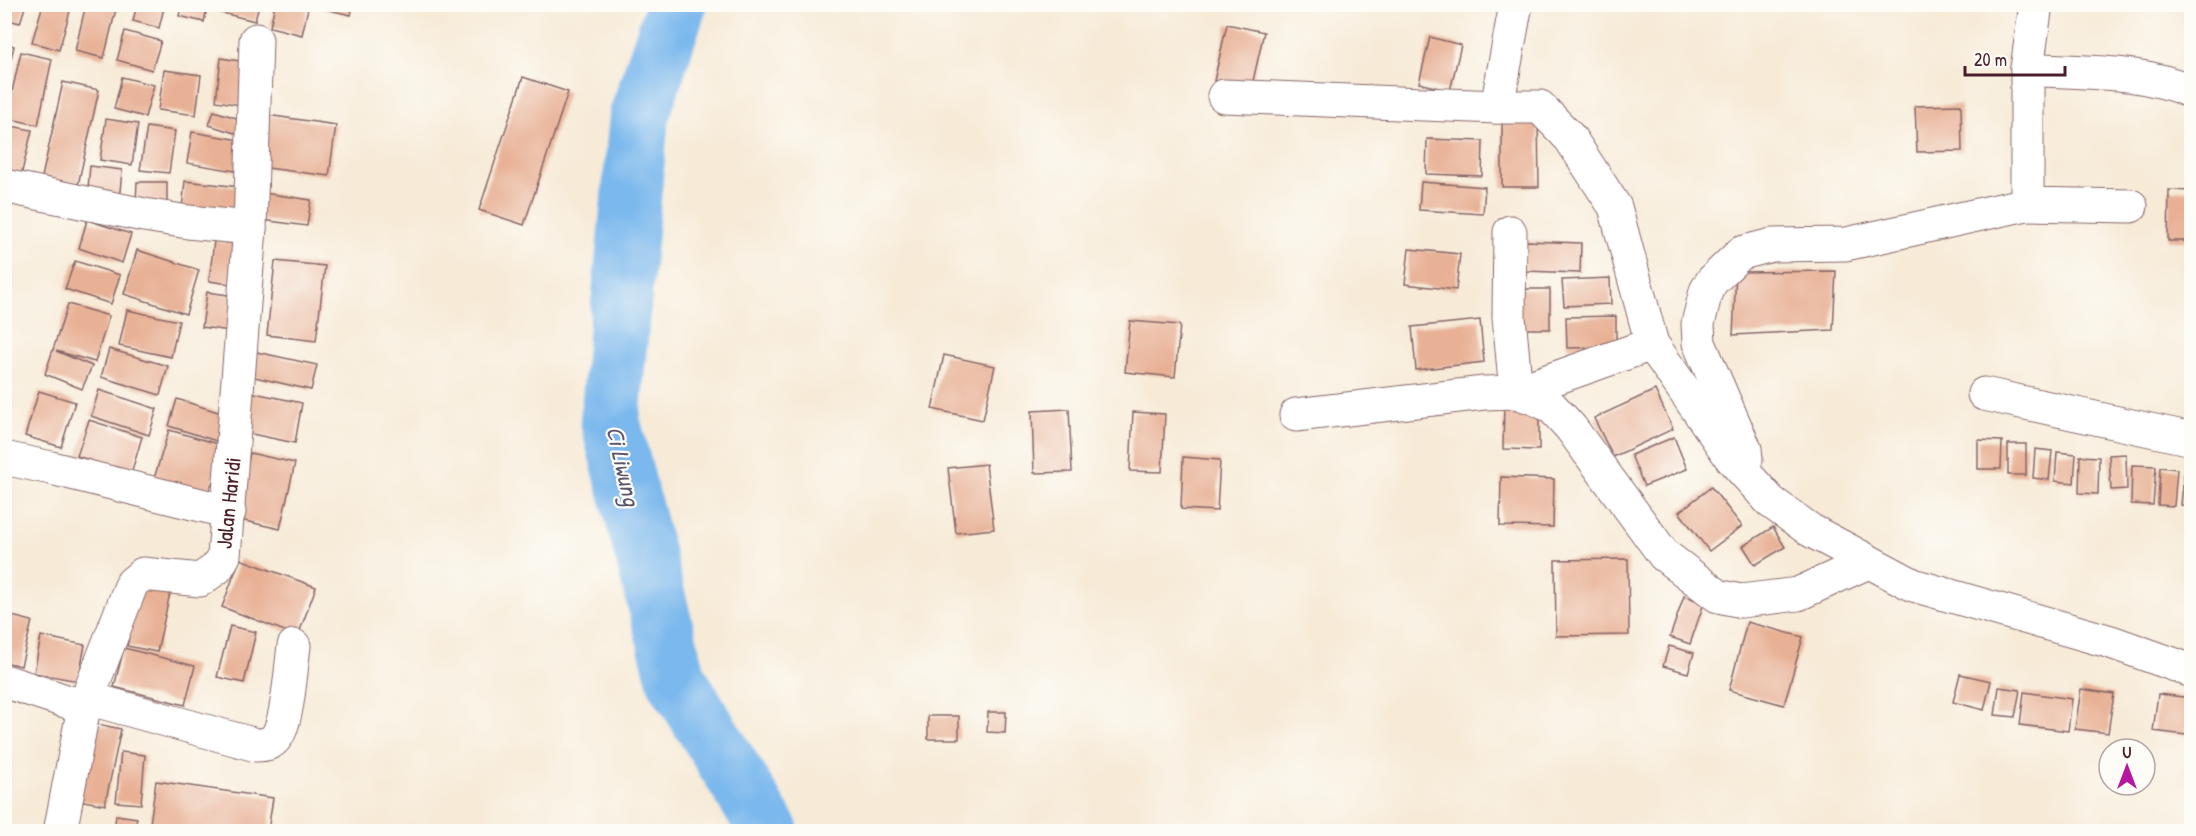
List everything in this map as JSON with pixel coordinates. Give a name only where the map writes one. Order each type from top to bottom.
[{"type":"street","points":[[1497,107],[1516,4]]},
{"type":"street","points":[[2027,204],[2027,69],[2036,4]]},
{"type":"street","name":"Jalan Haridi","points":[[60,831],[85,703],[132,583],[143,574],[200,580],[218,568],[224,556],[250,228],[255,138],[256,40]]},
{"type":"street","points":[[2027,69],[2139,76],[2176,85],[2192,92]]},
{"type":"street","points":[[1224,96],[1540,107],[1570,138],[1615,207],[1652,344],[1732,459],[1772,502],[1810,530],[1913,585],[2110,642],[2192,671]]},
{"type":"street","points":[[4,186],[144,215],[250,228]]},
{"type":"street","points":[[1746,472],[1745,449],[1699,343],[1697,333],[1706,291],[1719,273],[1741,253],[1772,245],[1846,244],[2027,204],[2131,206]]},
{"type":"street","points":[[1510,232],[1509,317],[1516,392]]},
{"type":"street","points":[[1296,415],[1484,393],[1516,392],[1652,344]]},
{"type":"street","points":[[1516,392],[1551,406],[1571,428],[1664,555],[1718,596],[1741,601],[1798,594],[1868,562]]},
{"type":"street","points":[[1984,393],[2192,440]]},
{"type":"street","points":[[4,458],[229,512]]},
{"type":"street","points":[[4,681],[256,745],[266,745],[273,741],[281,728],[294,646]]},
{"type":"building","points":[[4,4],[26,4],[20,23],[4,19]]},
{"type":"building","points":[[43,4],[72,4],[59,50],[32,42]]},
{"type":"building","points":[[86,4],[117,5],[104,58],[75,51]]},
{"type":"building","points":[[137,4],[165,4],[159,28],[133,21]]},
{"type":"building","points":[[182,4],[208,4],[204,22],[179,16]]},
{"type":"building","points":[[275,4],[309,4],[302,35],[270,27]]},
{"type":"building","points":[[321,4],[353,4],[351,15],[320,8]]},
{"type":"building","points":[[220,5],[259,5],[255,21],[218,12]]},
{"type":"building","points":[[1227,24],[1264,32],[1251,90],[1214,81]]},
{"type":"building","points":[[125,31],[161,41],[152,70],[117,60]]},
{"type":"building","points":[[1430,37],[1461,45],[1450,91],[1419,83]]},
{"type":"building","points":[[4,43],[14,46],[10,63],[4,62]]},
{"type":"building","points":[[21,52],[52,59],[38,125],[6,118]]},
{"type":"building","points":[[221,58],[252,63],[246,106],[216,101]]},
{"type":"building","points":[[164,70],[201,75],[196,115],[158,110]]},
{"type":"building","points":[[122,77],[154,85],[145,117],[114,109]]},
{"type":"building","points":[[523,77],[568,92],[524,225],[479,210]]},
{"type":"building","points":[[63,82],[99,90],[76,194],[40,186]]},
{"type":"building","points":[[1961,105],[1962,151],[1917,152],[1915,106]]},
{"type":"building","points":[[214,111],[249,122],[244,136],[209,125]]},
{"type":"building","points":[[267,115],[336,125],[329,176],[260,167]]},
{"type":"building","points":[[1538,116],[1539,187],[1502,187],[1502,117]]},
{"type":"building","points":[[106,119],[138,124],[132,165],[100,160]]},
{"type":"building","points":[[6,125],[32,130],[21,176],[5,173]]},
{"type":"building","points":[[147,127],[175,131],[169,173],[140,170]]},
{"type":"building","points":[[192,132],[246,141],[241,172],[187,163]]},
{"type":"building","points":[[1427,139],[1483,141],[1482,176],[1426,174]]},
{"type":"building","points":[[90,166],[122,170],[119,202],[87,199]]},
{"type":"building","points":[[185,181],[240,187],[236,223],[181,217]]},
{"type":"building","points":[[137,182],[167,182],[167,203],[136,202]]},
{"type":"building","points":[[1421,182],[1485,187],[1483,214],[1419,210]]},
{"type":"building","points":[[2169,190],[2192,191],[2192,241],[2168,241]]},
{"type":"building","points":[[257,192],[311,200],[307,226],[254,219]]},
{"type":"building","points":[[87,220],[131,234],[122,263],[79,248]]},
{"type":"building","points":[[214,241],[243,245],[237,285],[209,281]]},
{"type":"building","points":[[1526,241],[1581,243],[1580,273],[1525,271]]},
{"type":"building","points":[[1409,249],[1460,254],[1456,290],[1405,284]]},
{"type":"building","points":[[137,250],[199,270],[186,314],[124,294]]},
{"type":"building","points":[[75,261],[120,275],[111,304],[65,289]]},
{"type":"building","points":[[275,261],[325,266],[316,341],[267,335]]},
{"type":"building","points":[[1836,271],[1833,330],[1733,335],[1736,272]]},
{"type":"building","points":[[1610,278],[1611,304],[1564,306],[1562,280]]},
{"type":"building","points":[[1512,289],[1550,289],[1550,329],[1512,329]]},
{"type":"building","points":[[207,292],[242,297],[237,332],[202,327]]},
{"type":"building","points":[[68,304],[109,316],[95,362],[56,351],[92,366],[82,389],[45,374]]},
{"type":"building","points":[[127,310],[179,321],[171,357],[119,346]]},
{"type":"building","points":[[1616,316],[1616,347],[1567,348],[1566,317]]},
{"type":"building","points":[[1480,320],[1484,362],[1416,370],[1412,327]]},
{"type":"building","points":[[1130,321],[1180,325],[1175,377],[1125,372]]},
{"type":"building","points":[[109,349],[168,366],[160,395],[101,377]]},
{"type":"building","points":[[252,351],[317,365],[311,390],[246,375]]},
{"type":"building","points":[[944,355],[995,366],[983,420],[932,409]]},
{"type":"building","points":[[99,390],[157,409],[149,435],[91,416]]},
{"type":"building","points":[[1655,390],[1673,429],[1613,457],[1594,418]]},
{"type":"building","points":[[39,391],[75,402],[61,447],[25,436]]},
{"type":"building","points":[[250,392],[302,403],[295,443],[242,432]]},
{"type":"building","points":[[177,399],[234,417],[226,444],[169,426]]},
{"type":"building","points":[[1504,403],[1539,404],[1539,450],[1503,449]]},
{"type":"building","points":[[1069,409],[1072,472],[1034,473],[1032,411]]},
{"type":"building","points":[[1133,412],[1165,414],[1162,472],[1130,471]]},
{"type":"building","points":[[89,420],[142,437],[131,474],[77,456]]},
{"type":"building","points":[[169,430],[229,447],[208,492],[153,482]]},
{"type":"building","points":[[1674,437],[1687,469],[1644,486],[1631,455]]},
{"type":"building","points":[[1978,440],[2002,441],[2001,469],[1978,469]]},
{"type":"building","points":[[2008,444],[2026,444],[2026,475],[2008,475]]},
{"type":"building","points":[[2035,449],[2052,451],[2049,480],[2033,478]]},
{"type":"building","points":[[2057,452],[2076,454],[2074,483],[2055,481]]},
{"type":"building","points":[[250,453],[295,463],[280,529],[236,519]]},
{"type":"building","points":[[2126,454],[2127,489],[2111,490],[2109,455]]},
{"type":"building","points":[[2080,456],[2099,457],[2098,494],[2079,493]]},
{"type":"building","points":[[1183,457],[1220,460],[1217,511],[1181,509]]},
{"type":"building","points":[[986,464],[994,529],[956,533],[948,468]]},
{"type":"building","points":[[2132,465],[2156,466],[2153,505],[2131,504]]},
{"type":"building","points":[[2160,467],[2177,469],[2174,506],[2158,505]]},
{"type":"building","points":[[2184,473],[2192,474],[2192,506],[2181,505]]},
{"type":"building","points":[[1501,477],[1554,479],[1553,527],[1500,526]]},
{"type":"building","points":[[1711,487],[1742,526],[1709,551],[1679,512]]},
{"type":"building","points":[[1773,527],[1785,547],[1755,565],[1743,546]]},
{"type":"building","points":[[240,559],[316,587],[298,636],[222,607]]},
{"type":"building","points":[[1628,559],[1629,635],[1556,636],[1555,560]]},
{"type":"building","points":[[140,586],[170,593],[157,652],[127,646]]},
{"type":"building","points":[[1684,596],[1704,603],[1690,644],[1670,637]]},
{"type":"building","points":[[4,614],[32,621],[21,666],[4,662]]},
{"type":"building","points":[[1747,622],[1803,637],[1784,705],[1729,690]]},
{"type":"building","points":[[230,626],[256,632],[244,683],[217,677]]},
{"type":"building","points":[[41,636],[85,645],[78,681],[34,673]]},
{"type":"building","points":[[1669,646],[1694,653],[1688,673],[1663,666]]},
{"type":"building","points":[[124,648],[195,666],[185,705],[114,687]]},
{"type":"building","points":[[1960,674],[1991,681],[1984,710],[1953,702]]},
{"type":"building","points":[[1999,687],[2020,690],[2015,717],[1995,715]]},
{"type":"building","points":[[2081,689],[2114,694],[2108,733],[2075,729]]},
{"type":"building","points":[[2024,692],[2072,699],[2068,731],[2020,725]]},
{"type":"building","points":[[2158,694],[2191,698],[2186,735],[2153,731]]},
{"type":"building","points":[[988,712],[1006,712],[1005,733],[987,732]]},
{"type":"building","points":[[928,716],[959,716],[959,739],[928,739]]},
{"type":"building","points":[[88,722],[121,729],[105,805],[72,799]]},
{"type":"building","points":[[121,752],[145,755],[141,804],[116,802]]},
{"type":"building","points":[[156,781],[273,798],[268,831],[149,831]]},
{"type":"building","points":[[116,815],[137,818],[134,831],[114,831]]},
{"type":"building","points":[[4,826],[21,831],[4,831]]},
{"type":"waterway","name":"Ci Liwung","points":[[677,4],[639,116],[610,420],[677,680],[769,832]]}]
